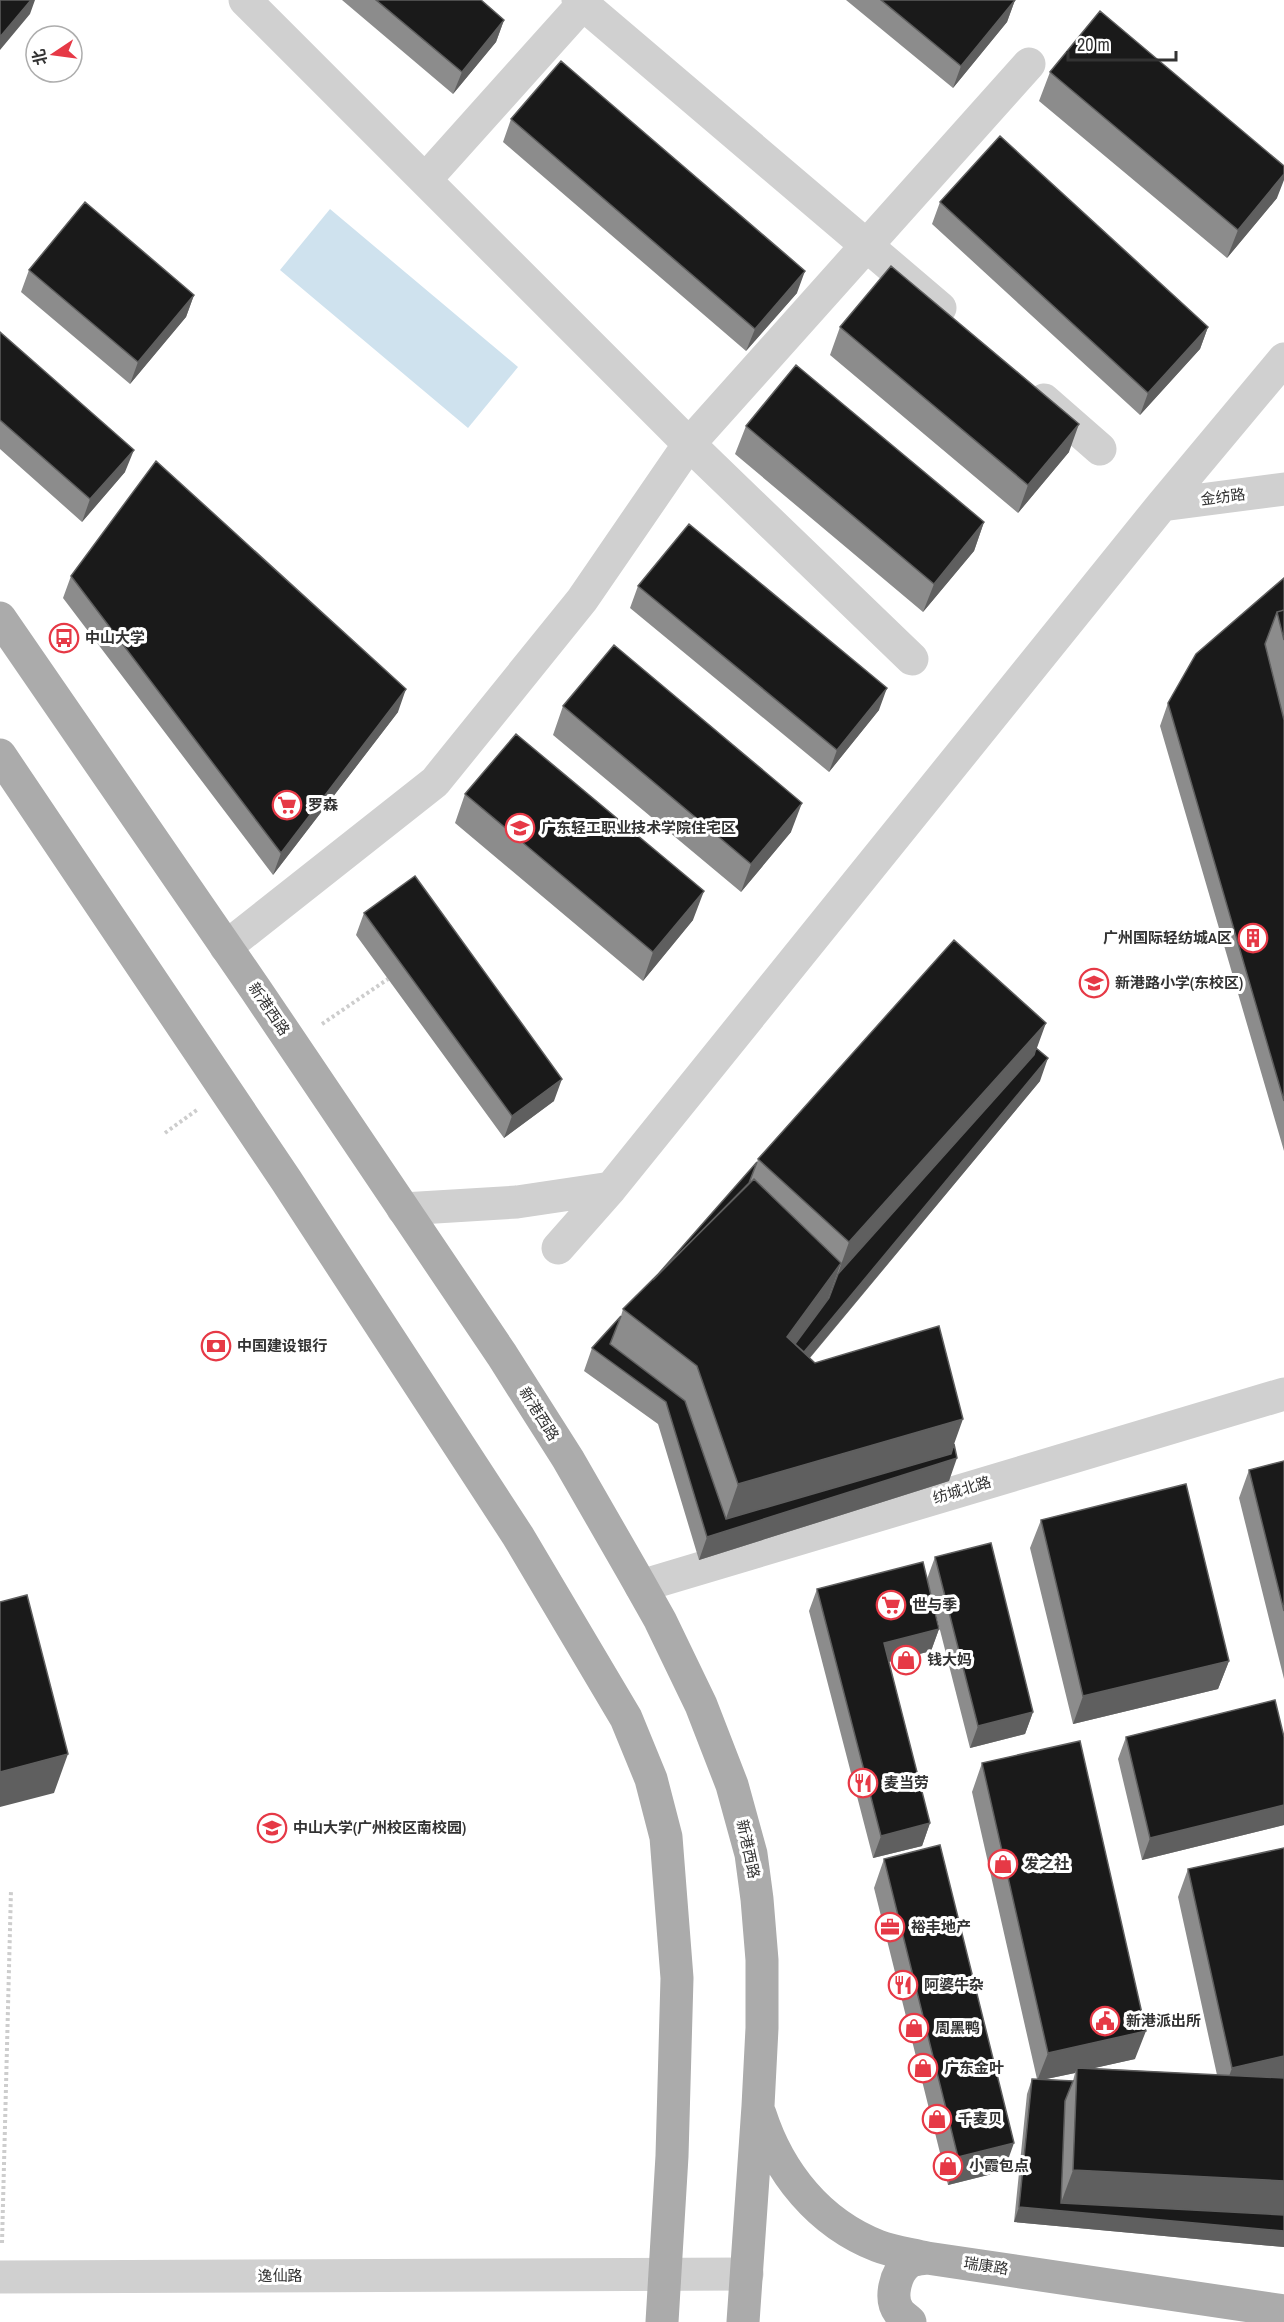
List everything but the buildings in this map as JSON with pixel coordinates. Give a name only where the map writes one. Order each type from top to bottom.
[{"type":"main road","name":"新港西路","points":[[0,618],[502,1355],[568,1459],[641,1586],[701,1705],[732,1785],[751,1854],[758,1899],[762,1960],[762,2028],[743,2322]]},
{"type":"main road","points":[[0,755],[286,1180],[506,1516],[626,1718],[651,1779],[666,1837],[677,1978],[676,2070],[663,2322]]},
{"type":"main road","name":"瑞康路","points":[[758,2106],[766,2133],[790,2176],[813,2205],[841,2228],[879,2246],[927,2258],[1284,2311]]},
{"type":"main road","points":[[910,2322],[899,2313],[895,2305],[897,2278],[909,2263],[927,2258]]},
{"type":"street","points":[[245,0],[689,444],[912,659]]},
{"type":"street","points":[[425,180],[581,2],[966,331]]},
{"type":"street","points":[[226,947],[435,782],[582,600],[689,444],[1029,64]]},
{"type":"street","points":[[558,1248],[611,1188],[1162,505],[1284,359]]},
{"type":"street","points":[[1019,378],[1100,449]]},
{"type":"street","name":"金纺路","points":[[1162,505],[1284,489]]},
{"type":"street","points":[[403,1209],[517,1202],[611,1188]]},
{"type":"street","name":"纺城北路","points":[[641,1586],[1284,1394]]},
{"type":"street","name":"逸仙路","points":[[0,2277],[747,2274]]},
{"type":"path","points":[[0,2277],[11,1890]]},
{"type":"water","points":[[330,209],[518,367],[468,428],[280,270]]},
{"type":"place","name":"中山大学","points":[[64,638]]},
{"type":"place","name":"罗森","points":[[287,805]]},
{"type":"place","name":"广东轻工职业技术学院住宅区","points":[[520,828]]},
{"type":"place","name":"广州国际轻纺城A区","points":[[1253,938]]},
{"type":"place","name":"新港路小学(东校区)","points":[[1094,983]]},
{"type":"place","name":"中国建设银行","points":[[216,1346]]},
{"type":"place","name":"世与季","points":[[891,1605]]},
{"type":"place","name":"钱大妈","points":[[906,1660]]},
{"type":"place","name":"麦当劳","points":[[863,1783]]},
{"type":"place","name":"中山大学(广州校区南校园)","points":[[272,1828]]},
{"type":"place","name":"发之社","points":[[1003,1864]]},
{"type":"place","name":"裕丰地产","points":[[890,1927]]},
{"type":"place","name":"阿婆牛杂","points":[[903,1985]]},
{"type":"place","name":"新港派出所","points":[[1105,2021]]},
{"type":"place","name":"周黑鸭","points":[[914,2028]]},
{"type":"place","name":"广东金叶","points":[[923,2068]]},
{"type":"place","name":"千麦贝","points":[[937,2119]]},
{"type":"place","name":"小霞包点","points":[[948,2166]]}]
